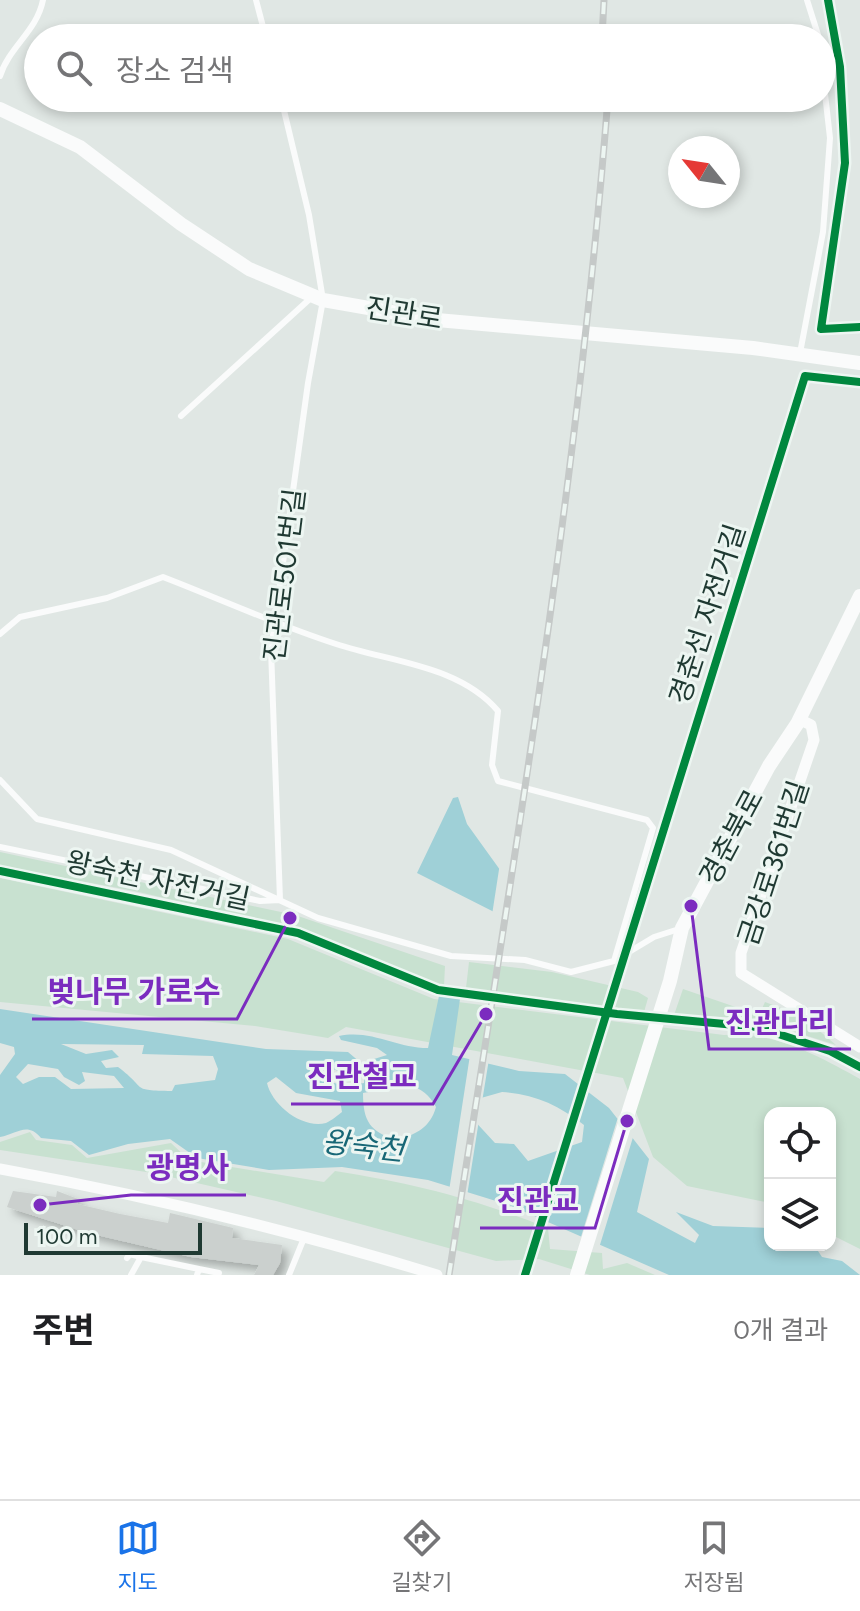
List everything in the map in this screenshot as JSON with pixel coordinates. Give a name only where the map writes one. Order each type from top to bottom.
[{"type":"street","name":"진관로","points":[[0,109],[80,147],[181,224],[249,269],[318,298],[437,320],[800,353],[858,363]]},
{"type":"street","name":"경춘북로","points":[[577,1274],[670,981],[682,928],[769,766],[799,719],[860,596]]},
{"type":"street","name":"금강로361번길","points":[[799,719],[811,725],[814,740],[741,953],[741,973],[860,1047]]},
{"type":"street","points":[[4,1171],[305,1235],[437,1275]]},
{"type":"lane","points":[[35,24],[43,0]]},
{"type":"lane","points":[[256,0],[262,24]]},
{"type":"lane","points":[[807,0],[815,24]]},
{"type":"lane","points":[[0,76],[24,38]]},
{"type":"lane","name":"진관로501번길","points":[[280,900],[271,649],[318,298],[309,215],[284,112]]},
{"type":"lane","points":[[800,353],[823,232],[830,138],[827,112]]},
{"type":"lane","points":[[181,416],[318,298]]},
{"type":"lane","points":[[0,634],[20,617],[107,598],[163,577],[336,644],[433,669],[487,698],[498,711],[492,765],[498,781],[647,820],[653,828],[614,961]]},
{"type":"lane","points":[[0,780],[37,819],[171,850],[318,918],[451,956],[525,960],[571,972],[614,961],[654,937],[682,928]]},
{"type":"lane","points":[[0,847],[260,901],[280,900]]},
{"type":"lane","points":[[289,1275],[305,1235]]},
{"type":"lane","points":[[127,1258],[130,1254],[198,1272],[219,1273]]},
{"type":"lane","points":[[131,1275],[141,1257]]},
{"type":"green space","points":[[0,852],[295,915],[445,966],[444,986],[291,927],[134,891],[0,866]]},
{"type":"green space","points":[[0,878],[288,939],[434,999],[777,1041],[794,1046],[860,1079],[860,1249],[836,1237],[836,1107],[764,1107],[764,1202],[687,1186],[653,1157],[623,1078],[346,1027],[328,1038],[255,1026],[0,1002]]},
{"type":"green space","points":[[469,962],[552,972],[638,992],[648,998],[644,1012],[466,988]]},
{"type":"green space","points":[[683,989],[759,1015],[765,1002],[802,1016],[836,1045],[750,1018],[674,1015]]},
{"type":"green space","points":[[30,1132],[36,1140],[72,1145],[87,1158],[171,1143],[189,1160],[324,1182],[335,1171],[392,1181],[469,1200],[548,1228],[550,1249],[602,1253],[603,1269],[627,1263],[655,1275],[590,1275],[539,1259],[496,1261],[276,1201],[153,1173],[0,1150],[0,1142]]},
{"type":"water","points":[[458,797],[467,824],[513,888],[502,916],[417,873],[453,798]]},
{"type":"water","name":"왕숙천","points":[[439,996],[460,999],[452,1055],[519,1071],[565,1074],[609,1108],[649,1159],[637,1212],[695,1243],[699,1235],[676,1212],[713,1226],[764,1228],[764,1251],[818,1251],[822,1257],[842,1261],[860,1275],[669,1275],[509,1205],[428,1180],[342,1167],[269,1170],[197,1158],[170,1139],[128,1144],[89,1155],[71,1141],[41,1138],[31,1130],[0,1137],[0,1075],[15,1054],[14,1047],[0,1043],[0,1009],[266,1049],[348,1052],[361,1063],[387,1055],[377,1048],[341,1040],[339,1036],[362,1035],[428,1048]],"holes":[[[61,1044],[144,1045],[142,1054],[213,1056],[218,1069],[215,1080],[175,1085],[172,1091],[150,1090],[140,1087],[118,1067],[106,1068],[101,1061],[119,1057],[112,1050],[86,1054]],[[309,1063],[347,1074],[365,1073],[364,1083],[341,1084],[319,1077],[311,1081]],[[28,1064],[58,1069],[64,1077],[79,1085],[85,1081],[82,1072],[114,1076],[124,1088],[71,1089],[55,1077],[39,1077],[23,1084],[16,1077]],[[276,1077],[296,1093],[340,1101],[342,1112],[326,1123],[298,1119],[289,1114],[270,1091],[267,1083]],[[378,1080],[404,1084],[425,1093],[436,1107],[422,1129],[397,1141],[374,1129],[367,1118],[363,1093],[374,1091]],[[502,1092],[536,1098],[584,1125],[582,1142],[528,1161],[514,1144],[495,1143],[471,1117],[474,1100]]]},
{"type":"pier","points":[[500,863],[516,884],[503,920],[492,915]]},
{"type":"pier","points":[[470,1055],[489,1059],[482,1102],[477,1103],[475,1116],[479,1120],[467,1196],[449,1191]]},
{"type":"pier","points":[[619,1114],[634,1134],[599,1248],[580,1240]]},
{"type":"pier","points":[[570,1143],[544,1225],[539,1222],[562,1146]]},
{"type":"building","points":[[13,1191],[56,1197],[57,1191],[78,1199],[77,1204],[120,1214],[168,1223],[170,1213],[233,1228],[232,1238],[282,1245],[280,1263],[273,1275],[254,1275],[259,1265],[191,1257],[88,1233],[7,1207]]},
{"type":"railway","points":[[603,24],[604,0]]},
{"type":"railway","points":[[449,1275],[518,835],[560,541],[579,394],[607,112]]},
{"type":"cycle path","points":[[828,0],[832,24]]},
{"type":"cycle path","points":[[836,45],[845,163],[821,329],[860,327]]},
{"type":"cycle path","name":"경춘선 자전거길","points":[[525,1275],[805,376],[860,382]]},
{"type":"cycle path","name":"왕숙천 자전거길","points":[[0,871],[298,933],[438,990],[617,1014],[757,1027],[830,1051],[860,1067]]},
{"type":"place","name":"진관다리","points":[[691,906]]},
{"type":"place","name":"벚나무 가로수","points":[[290,918]]},
{"type":"place","name":"진관철교","points":[[486,1014]]},
{"type":"place","name":"진관교","points":[[627,1121]]},
{"type":"place","name":"광명사","points":[[40,1205]]}]
